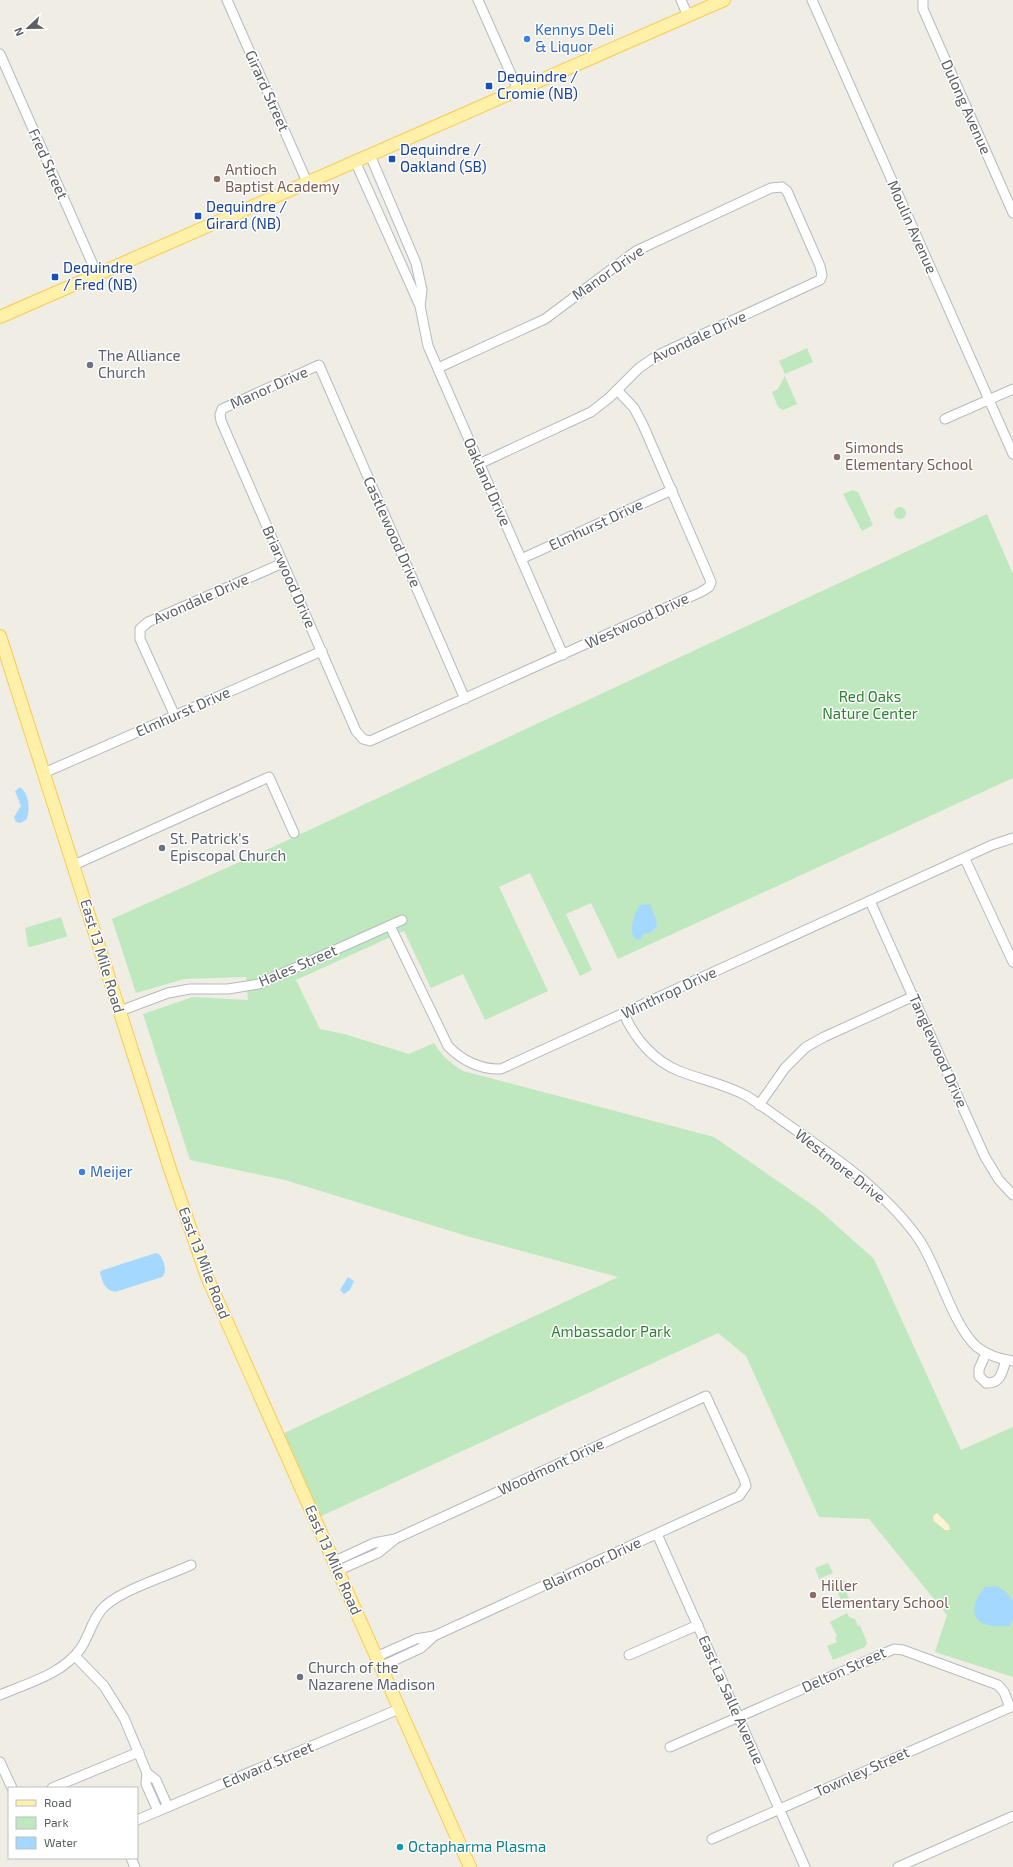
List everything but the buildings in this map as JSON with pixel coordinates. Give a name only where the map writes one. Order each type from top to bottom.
[{"type":"main road","points":[[0,318],[97,274],[724,0]]},
{"type":"main road","name":"East 13 Mile Road","points":[[0,636],[170,1169],[207,1277],[470,1867]]},
{"type":"street","name":"Girard Street","points":[[227,0],[307,182]]},
{"type":"street","points":[[478,0],[518,90]]},
{"type":"street","points":[[681,0],[688,16]]},
{"type":"street","name":"Moulin Avenue","points":[[812,0],[1013,454]]},
{"type":"street","name":"Dulong Avenue","points":[[923,0],[922,9],[1013,213]]},
{"type":"street","name":"Fred Street","points":[[0,54],[97,274]]},
{"type":"street","name":"Oakland Drive","points":[[370,155],[416,263],[421,283],[420,306],[425,334],[438,368],[563,655]]},
{"type":"street","name":"Oakland Drive","points":[[355,161],[420,306]]},
{"type":"street","name":"Avondale Drive","points":[[480,464],[591,412],[617,390],[639,368],[658,355],[813,284],[822,277],[820,266],[787,191],[782,187]]},
{"type":"street","name":"Manor Drive","points":[[438,368],[545,319],[620,261],[644,246],[771,188],[782,187]]},
{"type":"street","points":[[394,250],[408,243]]},
{"type":"street","name":"Manor Drive","points":[[221,412],[230,404],[319,366]]},
{"type":"street","name":"Castlewood Drive","points":[[319,366],[465,699]]},
{"type":"street","points":[[945,419],[1013,389]]},
{"type":"street","name":"Westwood Drive","points":[[362,740],[370,741],[465,699],[701,592],[709,586],[710,579],[639,416],[629,401],[617,390]]},
{"type":"street","name":"Briarwood Drive","points":[[221,412],[221,421],[358,734],[362,740]]},
{"type":"street","name":"Elmhurst Drive","points":[[521,559],[672,490]]},
{"type":"street","name":"Avondale Drive","points":[[176,716],[140,639],[140,629],[148,622],[283,563]]},
{"type":"street","name":"Elmhurst Drive","points":[[44,772],[176,716],[322,651]]},
{"type":"street","points":[[74,865],[269,777],[294,833]]},
{"type":"street","name":"Winthrop Drive","points":[[390,926],[443,1038],[456,1055],[465,1061],[487,1068],[501,1069],[1002,841],[1013,838]]},
{"type":"street","points":[[965,859],[1013,962]]},
{"type":"street","name":"Tanglewood Drive","points":[[870,902],[914,996],[985,1157],[999,1180],[1013,1195]]},
{"type":"street","name":"Hales Street","points":[[120,1010],[168,993],[190,989],[228,989],[259,984],[402,920]]},
{"type":"street","points":[[759,1105],[785,1068],[806,1048],[829,1035],[914,996]]},
{"type":"street","name":"Westmore Drive","points":[[624,1014],[642,1043],[662,1062],[680,1071],[730,1088],[759,1105],[850,1169],[898,1213],[920,1241],[930,1258],[964,1331],[976,1346],[986,1353],[1010,1360]]},
{"type":"street","points":[[986,1353],[979,1369],[979,1376],[986,1383],[996,1382],[1010,1360]]},
{"type":"street","name":"Woodmont Drive","points":[[335,1567],[378,1553],[395,1539],[706,1396]]},
{"type":"street","name":"Blairmoor Drive","points":[[378,1662],[421,1648],[434,1636],[739,1496],[746,1486],[744,1479],[706,1396]]},
{"type":"street","name":"East La Salle Avenue","points":[[657,1534],[805,1867]]},
{"type":"street","points":[[0,1695],[49,1674],[75,1656],[83,1644],[97,1615],[106,1606],[128,1592],[191,1565]]},
{"type":"street","points":[[629,1655],[698,1625]]},
{"type":"street","name":"Delton Street","points":[[670,1747],[894,1649],[903,1650],[998,1685],[1012,1706]]},
{"type":"street","points":[[75,1656],[98,1679],[109,1693],[124,1718],[147,1773],[146,1784],[158,1811]]},
{"type":"street","name":"Townley Street","points":[[712,1839],[1012,1706]]},
{"type":"street","name":"Edward Street","points":[[138,1820],[399,1709]]},
{"type":"street","points":[[54,1787],[139,1752]]},
{"type":"street","points":[[0,1762],[12,1787]]},
{"type":"street","points":[[147,1773],[156,1780],[168,1807]]},
{"type":"street","points":[[898,1867],[1013,1816]]},
{"type":"green space","points":[[807,348],[813,362],[785,374],[779,361]]},
{"type":"green space","points":[[785,376],[797,404],[783,410],[778,407],[772,392],[778,389]]},
{"type":"green space","points":[[853,490],[858,492],[873,525],[862,531],[843,494]]},
{"type":"green space","points":[[898,507],[902,507],[906,513],[902,519],[898,519],[894,515],[894,511]]},
{"type":"green space","points":[[987,514],[1013,574],[1013,778],[618,959],[591,903],[566,914],[592,970],[580,976],[530,873],[499,887],[548,991],[485,1020],[463,974],[431,988],[404,931],[296,980],[320,1029],[344,1034],[409,1054],[434,1043],[447,1059],[463,1071],[714,1137],[818,1209],[874,1259],[961,1450],[1013,1427],[1013,1677],[935,1652],[947,1615],[869,1519],[819,1517],[746,1356],[718,1333],[315,1519],[278,1436],[618,1277],[470,1237],[285,1180],[190,1160],[143,1014],[193,997],[248,1000],[246,977],[184,979],[136,993],[112,919],[260,853]]},
{"type":"green space","points":[[61,917],[67,935],[66,937],[30,947],[28,946],[25,928]]},
{"type":"green space","points":[[828,1563],[833,1573],[819,1579],[815,1568]]},
{"type":"green space","points":[[843,1578],[849,1591],[847,1594],[851,1604],[844,1607],[833,1582]]},
{"type":"green space","points":[[847,1613],[849,1617],[855,1619],[858,1626],[860,1625],[867,1643],[865,1647],[833,1660],[827,1646],[837,1642],[835,1638],[837,1636],[830,1622]]},
{"type":"sand","points":[[937,1513],[949,1525],[950,1530],[945,1530],[934,1521],[933,1516]]},
{"type":"water","points":[[20,787],[25,793],[29,807],[26,820],[20,823],[16,822],[14,817],[21,806],[15,791]]},
{"type":"water","points":[[650,904],[656,919],[657,927],[650,933],[643,934],[641,939],[638,940],[633,937],[632,933],[634,916],[640,905]]},
{"type":"water","points":[[156,1253],[160,1255],[165,1266],[165,1272],[162,1277],[115,1292],[104,1285],[100,1272],[103,1270]]},
{"type":"water","points":[[348,1277],[354,1281],[350,1290],[344,1294],[340,1290]]},
{"type":"water","points":[[997,1586],[1006,1592],[1013,1601],[1013,1620],[1009,1626],[987,1625],[980,1622],[976,1618],[974,1608],[981,1592],[985,1587]]},
{"type":"place","name":"Kennys Deli & Liquor","points":[[527,39]]},
{"type":"place","name":"Dequindre / Cromie (NB)","points":[[489,86]]},
{"type":"place","name":"Dequindre / Oakland (SB)","points":[[392,159]]},
{"type":"place","name":"Antioch Baptist Academy","points":[[217,179]]},
{"type":"place","name":"Dequindre / Girard (NB)","points":[[198,216]]},
{"type":"place","name":"Dequindre / Fred (NB)","points":[[55,277]]},
{"type":"place","name":"The Alliance Church","points":[[90,365]]},
{"type":"place","name":"Simonds Elementary School","points":[[837,457]]},
{"type":"place","name":"St. Patrick's Episcopal Church","points":[[162,848]]},
{"type":"place","name":"Meijer","points":[[82,1172]]},
{"type":"place","name":"Hiller Elementary School","points":[[813,1595]]},
{"type":"place","name":"Church of the Nazarene Madison","points":[[300,1677]]},
{"type":"place","name":"Octapharma Plasma","points":[[400,1847]]},
{"type":"park label","name":"Red Oaks Nature Center","points":[[870,706]]},
{"type":"park label","name":"Ambassador Park","points":[[611,1332]]}]
